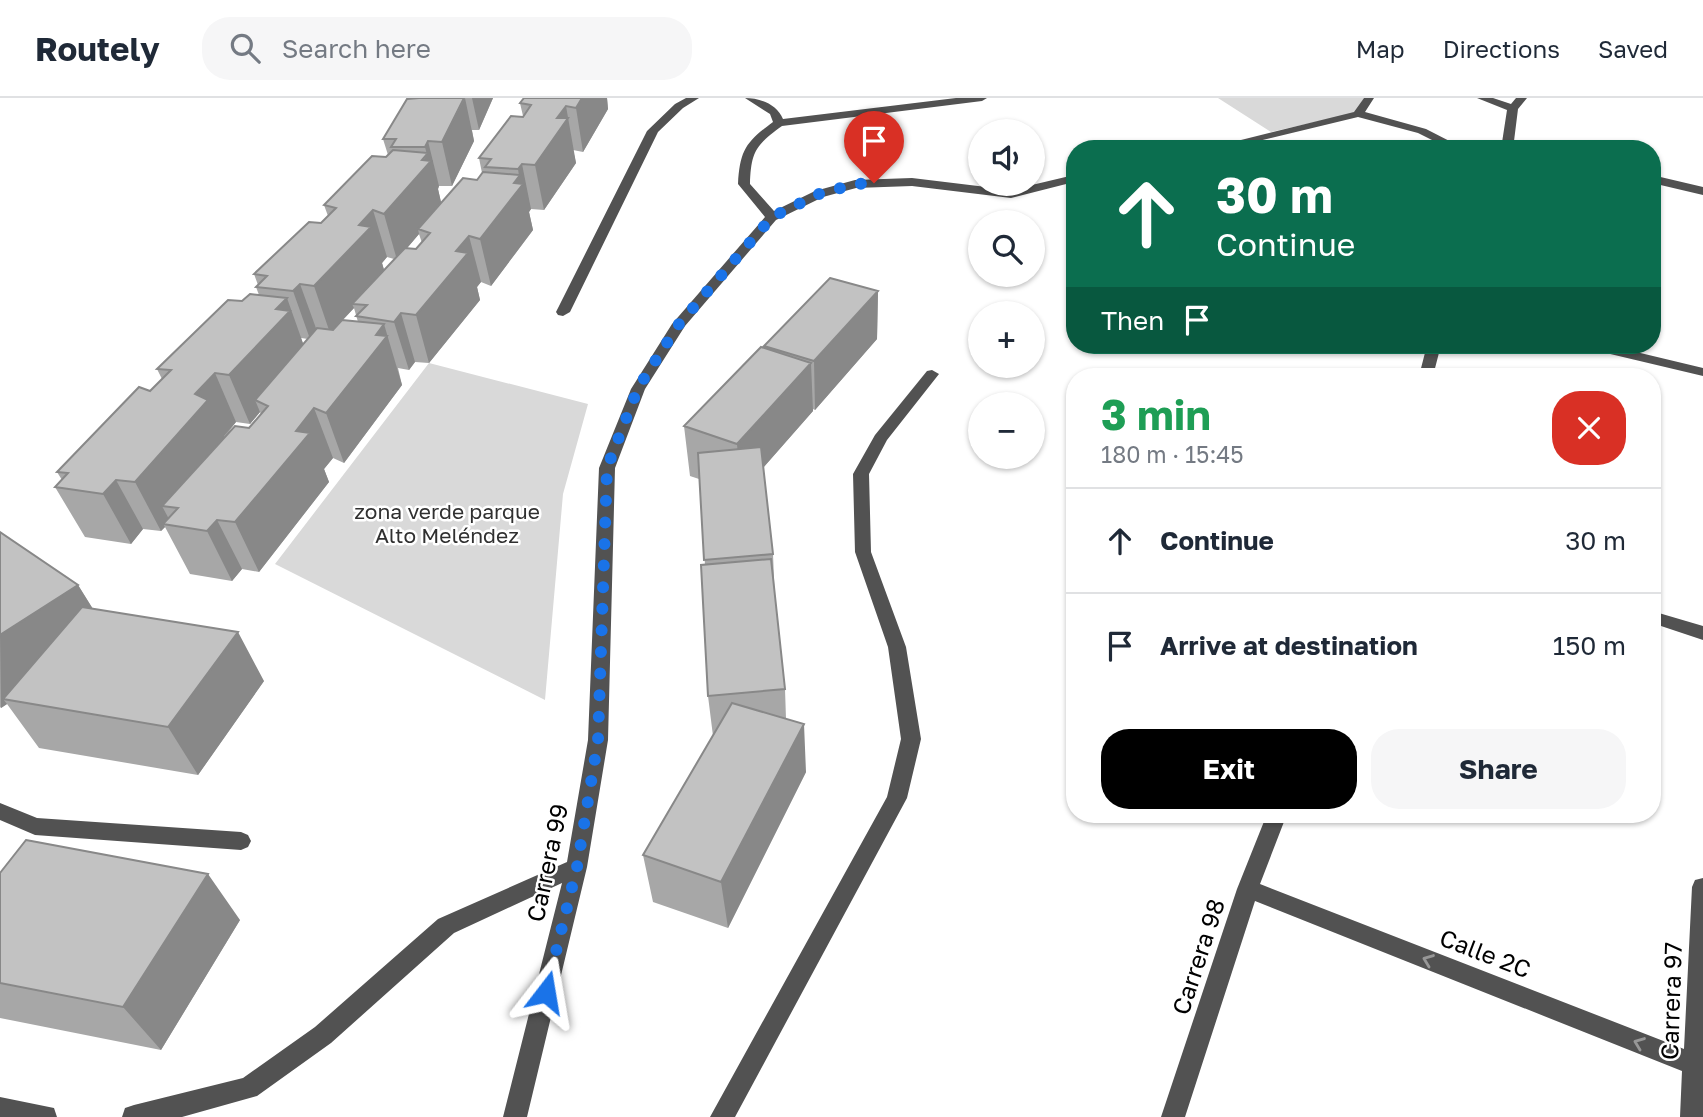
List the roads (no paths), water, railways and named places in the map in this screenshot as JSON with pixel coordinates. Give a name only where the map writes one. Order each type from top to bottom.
[{"type":"street","points":[[563,312],[653,131],[679,106],[694,98]]},
{"type":"street","points":[[750,98],[775,112],[779,123]]},
{"type":"street","points":[[982,98],[779,123],[752,143],[744,155],[744,184],[772,217],[819,194],[855,184],[912,181],[1011,194],[1066,181]]},
{"type":"street","points":[[1358,114],[1369,98]]},
{"type":"street","points":[[1482,98],[1513,108]]},
{"type":"street","points":[[1511,140],[1513,108],[1522,98]]},
{"type":"street","points":[[1248,140],[1358,114],[1422,131],[1441,140]]},
{"type":"street","points":[[1661,181],[1703,191]]},
{"type":"street","name":"Carrera 99","points":[[515,1117],[577,867],[598,740],[607,468],[638,388],[679,324],[772,217]]},
{"type":"street","points":[[1628,354],[1703,372]]},
{"type":"street","points":[[722,1117],[897,798],[911,739],[897,647],[863,552],[861,474],[880,438],[932,374]]},
{"type":"street","points":[[1661,620],[1703,633]]},
{"type":"street","points":[[0,811],[35,826],[241,841]]},
{"type":"street","name":"Carrera 98","points":[[1173,1117],[1248,889],[1274,823]]},
{"type":"street","points":[[134,1117],[248,1088],[323,1035],[446,926],[577,867]]},
{"type":"street","name":"Carrera 97","points":[[1692,1117],[1699,1066],[1703,887]]},
{"type":"street","name":"Calle 2C","points":[[1248,889],[1699,1066]]},
{"type":"street","points":[[0,1109],[45,1117]]},
{"type":"park label","name":"zona verde parque Alto Meléndez","points":[[447,524]]}]
